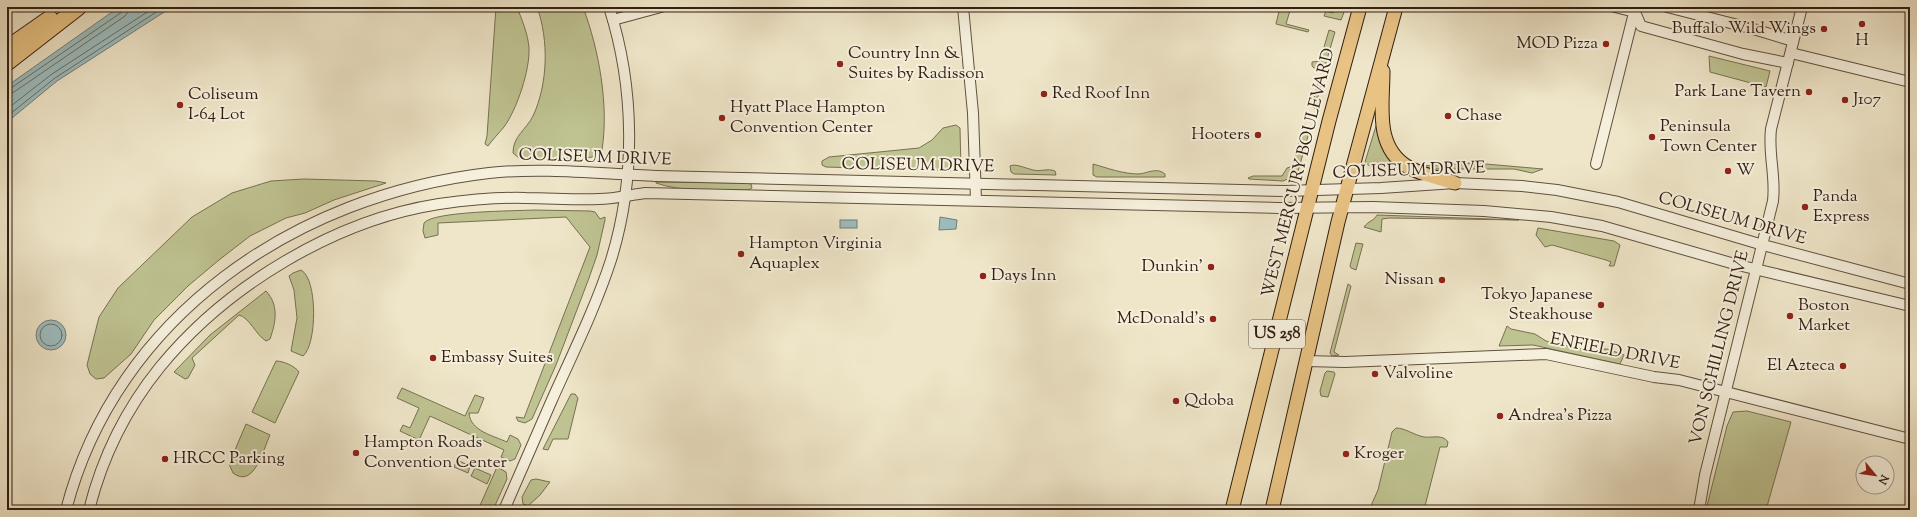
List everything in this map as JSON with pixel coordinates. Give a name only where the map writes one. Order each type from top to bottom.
[{"type":"highway","points":[[7,48],[67,7]]},
{"type":"highway","points":[[7,63],[78,7]]},
{"type":"main road","name":"WEST MERCURY BOULEVARD","points":[[1232,510],[1312,190],[1360,7]]},
{"type":"main road","name":"US 258","points":[[1272,510],[1342,208],[1396,7]]},
{"type":"main road","points":[[1384,51],[1382,119],[1388,147],[1393,154],[1409,168],[1455,183]]},
{"type":"street","points":[[504,510],[601,286],[614,247],[624,196],[629,128],[628,97],[621,51],[609,7]]},
{"type":"street","points":[[613,20],[661,7]]},
{"type":"street","points":[[963,7],[973,113],[976,200]]},
{"type":"street","points":[[1615,7],[1637,9]]},
{"type":"street","points":[[1667,7],[1750,28],[1793,42]]},
{"type":"street","name":"VON SCHILLING DRIVE","points":[[1699,510],[1705,475],[1763,246],[1774,191],[1774,176],[1770,155],[1771,134],[1802,7]]},
{"type":"street","points":[[1637,9],[1641,26],[1743,54],[1788,63]]},
{"type":"street","points":[[1596,164],[1637,9]]},
{"type":"street","points":[[1791,53],[1910,82]]},
{"type":"street","name":"COLISEUM DRIVE","points":[[66,510],[81,461],[95,429],[110,402],[131,370],[150,345],[179,314],[229,272],[312,223],[342,210],[389,193],[434,182],[490,173],[524,171],[1312,190],[1455,183],[1522,186],[1588,195],[1618,202],[1763,246],[1910,284]]},
{"type":"street","name":"COLISEUM DRIVE","points":[[89,510],[101,470],[114,439],[128,413],[160,367],[205,320],[253,283],[290,258],[315,245],[369,222],[397,213],[437,204],[524,198],[597,199],[645,193],[1484,211],[1551,217],[1602,226],[1757,269],[1910,306]]},
{"type":"street","name":"ENFIELD DRIVE","points":[[1306,361],[1345,362],[1546,354],[1654,377],[1679,380],[1910,439]]},
{"type":"green space","points":[[496,7],[517,7],[527,38],[529,57],[522,89],[514,110],[504,127],[488,146],[485,144],[487,136]]},
{"type":"green space","points":[[537,7],[583,7],[594,41],[603,96],[604,133],[602,150],[592,157],[578,159],[519,158],[513,153],[515,142],[533,116],[542,90],[545,48],[544,33]]},
{"type":"green space","points":[[1280,7],[1291,7],[1286,24],[1309,30],[1308,32],[1276,24]]},
{"type":"green space","points":[[1335,7],[1346,7],[1341,20],[1324,16],[1326,11],[1333,13]]},
{"type":"green space","points":[[1329,30],[1335,32],[1325,66],[1314,68],[1312,66],[1312,62],[1320,61]]},
{"type":"green space","points":[[1709,56],[1770,71],[1766,87],[1710,72]]},
{"type":"green space","points":[[1318,83],[1321,84],[1315,109],[1312,105]]},
{"type":"green space","points":[[1304,124],[1310,129],[1297,175],[1283,181],[1248,178],[1253,176],[1282,176],[1287,168],[1293,166]]},
{"type":"green space","points":[[956,125],[960,128],[961,171],[826,167],[822,165],[822,161],[829,157],[919,148],[932,140],[943,128]]},
{"type":"green space","points":[[1376,126],[1380,142],[1393,165],[1375,168],[1366,164],[1365,162]]},
{"type":"green space","points":[[1474,163],[1543,169],[1532,173],[1514,169],[1433,169],[1421,166]]},
{"type":"green space","points":[[1093,164],[1133,174],[1159,171],[1165,174],[1165,177],[1097,177],[1093,175]]},
{"type":"green space","points":[[1014,165],[1036,170],[1052,170],[1055,171],[1056,175],[1014,174],[1011,172],[1010,166]]},
{"type":"green space","points":[[304,179],[376,181],[386,183],[334,200],[305,213],[286,218],[250,236],[188,286],[154,320],[131,354],[104,378],[96,379],[90,374],[87,365],[99,317],[118,288],[192,217],[232,193],[271,181]]},
{"type":"green space","points":[[656,182],[746,183],[751,184],[752,188],[748,190],[688,189],[665,186]]},
{"type":"green space","points":[[534,210],[590,211],[595,212],[600,219],[605,217],[605,220],[597,255],[556,365],[532,419],[525,423],[518,421],[516,417],[524,418],[590,247],[566,217],[438,223],[438,235],[425,238],[423,231],[424,223],[442,216],[476,212]]},
{"type":"green space","points":[[1377,215],[1519,220],[1389,218],[1382,219],[1381,232],[1364,227]]},
{"type":"green space","points":[[1538,228],[1614,241],[1620,245],[1614,266],[1609,266],[1611,262],[1606,260],[1552,245],[1545,247],[1536,235]]},
{"type":"green space","points":[[1356,243],[1363,244],[1356,270],[1350,266]]},
{"type":"green space","points":[[301,270],[307,276],[313,298],[314,312],[311,339],[308,350],[303,356],[291,351],[297,318],[294,290],[289,276]]},
{"type":"green space","points":[[1348,284],[1351,286],[1334,352],[1339,355],[1332,356],[1330,353]]},
{"type":"green space","points":[[266,291],[275,308],[275,320],[270,339],[266,341],[262,338],[243,316],[239,315],[192,358],[195,365],[188,378],[185,379],[174,372],[210,335]]},
{"type":"green space","points":[[1507,326],[1511,329],[1535,334],[1546,341],[1581,349],[1607,349],[1624,355],[1620,364],[1533,345],[1499,346]]},
{"type":"green space","points":[[276,361],[289,364],[299,372],[275,423],[252,412]]},
{"type":"green space","points":[[1327,371],[1334,372],[1335,374],[1328,397],[1321,396],[1320,391],[1325,373]]},
{"type":"green space","points":[[402,388],[465,416],[475,395],[484,398],[478,413],[469,413],[470,419],[478,429],[490,435],[507,442],[510,435],[518,439],[521,445],[515,459],[510,461],[501,457],[504,450],[430,416],[419,440],[400,431],[403,425],[410,428],[419,408],[397,398]]},
{"type":"green space","points":[[571,394],[575,394],[578,398],[568,439],[553,439],[548,450],[543,449]]},
{"type":"green space","points":[[1747,411],[1791,422],[1766,510],[1706,510],[1727,426],[1733,412]]},
{"type":"green space","points":[[246,424],[270,435],[257,466],[247,476],[240,477],[233,473],[229,464]]},
{"type":"green space","points":[[1396,428],[1424,437],[1440,437],[1448,442],[1447,447],[1440,447],[1424,510],[1369,510],[1378,490],[1392,432]]},
{"type":"green space","points":[[457,460],[470,466],[468,473],[454,467]]},
{"type":"green space","points":[[497,467],[506,472],[507,479],[493,510],[478,510]]},
{"type":"green space","points":[[475,468],[491,475],[487,484],[471,476]]},
{"type":"green space","points":[[536,479],[550,482],[540,495],[528,506],[523,504],[522,497],[531,480]]},
{"type":"water","points":[[123,7],[172,7],[57,81],[12,118],[7,119],[7,86],[112,12]]},
{"type":"water","points":[[940,217],[957,220],[956,229],[939,230]]},
{"type":"water","points":[[840,220],[857,220],[857,228],[840,228]]},
{"type":"water","points":[[51,320],[62,324],[66,335],[62,346],[51,350],[40,346],[36,335],[40,324]]},
{"type":"place","name":"H","points":[[1862,24]]},
{"type":"place","name":"Buffalo Wild Wings","points":[[1824,29]]},
{"type":"place","name":"MOD Pizza","points":[[1606,44]]},
{"type":"place","name":"Country Inn & Suites by Radisson","points":[[840,64]]},
{"type":"place","name":"Park Lane Tavern","points":[[1809,92]]},
{"type":"place","name":"Red Roof Inn","points":[[1044,94]]},
{"type":"place","name":"J107","points":[[1845,100]]},
{"type":"place","name":"Coliseum I-64 Lot","points":[[180,105]]},
{"type":"place","name":"Chase","points":[[1448,116]]},
{"type":"place","name":"Hyatt Place Hampton Convention Center","points":[[722,118]]},
{"type":"place","name":"Hooters","points":[[1258,135]]},
{"type":"place","name":"Peninsula Town Center","points":[[1652,137]]},
{"type":"place","name":"W","points":[[1728,171]]},
{"type":"place","name":"Panda Express","points":[[1805,207]]},
{"type":"place","name":"Hampton Virginia Aquaplex","points":[[741,254]]},
{"type":"place","name":"Dunkin'","points":[[1211,267]]},
{"type":"place","name":"Days Inn","points":[[983,276]]},
{"type":"place","name":"Nissan","points":[[1442,280]]},
{"type":"place","name":"Tokyo Japanese Steakhouse","points":[[1601,305]]},
{"type":"place","name":"Boston Market","points":[[1790,316]]},
{"type":"place","name":"McDonald's","points":[[1213,319]]},
{"type":"place","name":"Embassy Suites","points":[[433,358]]},
{"type":"place","name":"El Azteca","points":[[1843,366]]},
{"type":"place","name":"Valvoline","points":[[1375,374]]},
{"type":"place","name":"Qdoba","points":[[1176,401]]},
{"type":"place","name":"Andrea's Pizza","points":[[1500,416]]},
{"type":"place","name":"Hampton Roads Convention Center","points":[[356,453]]},
{"type":"place","name":"Kroger","points":[[1346,454]]},
{"type":"place","name":"HRCC Parking","points":[[165,459]]}]
